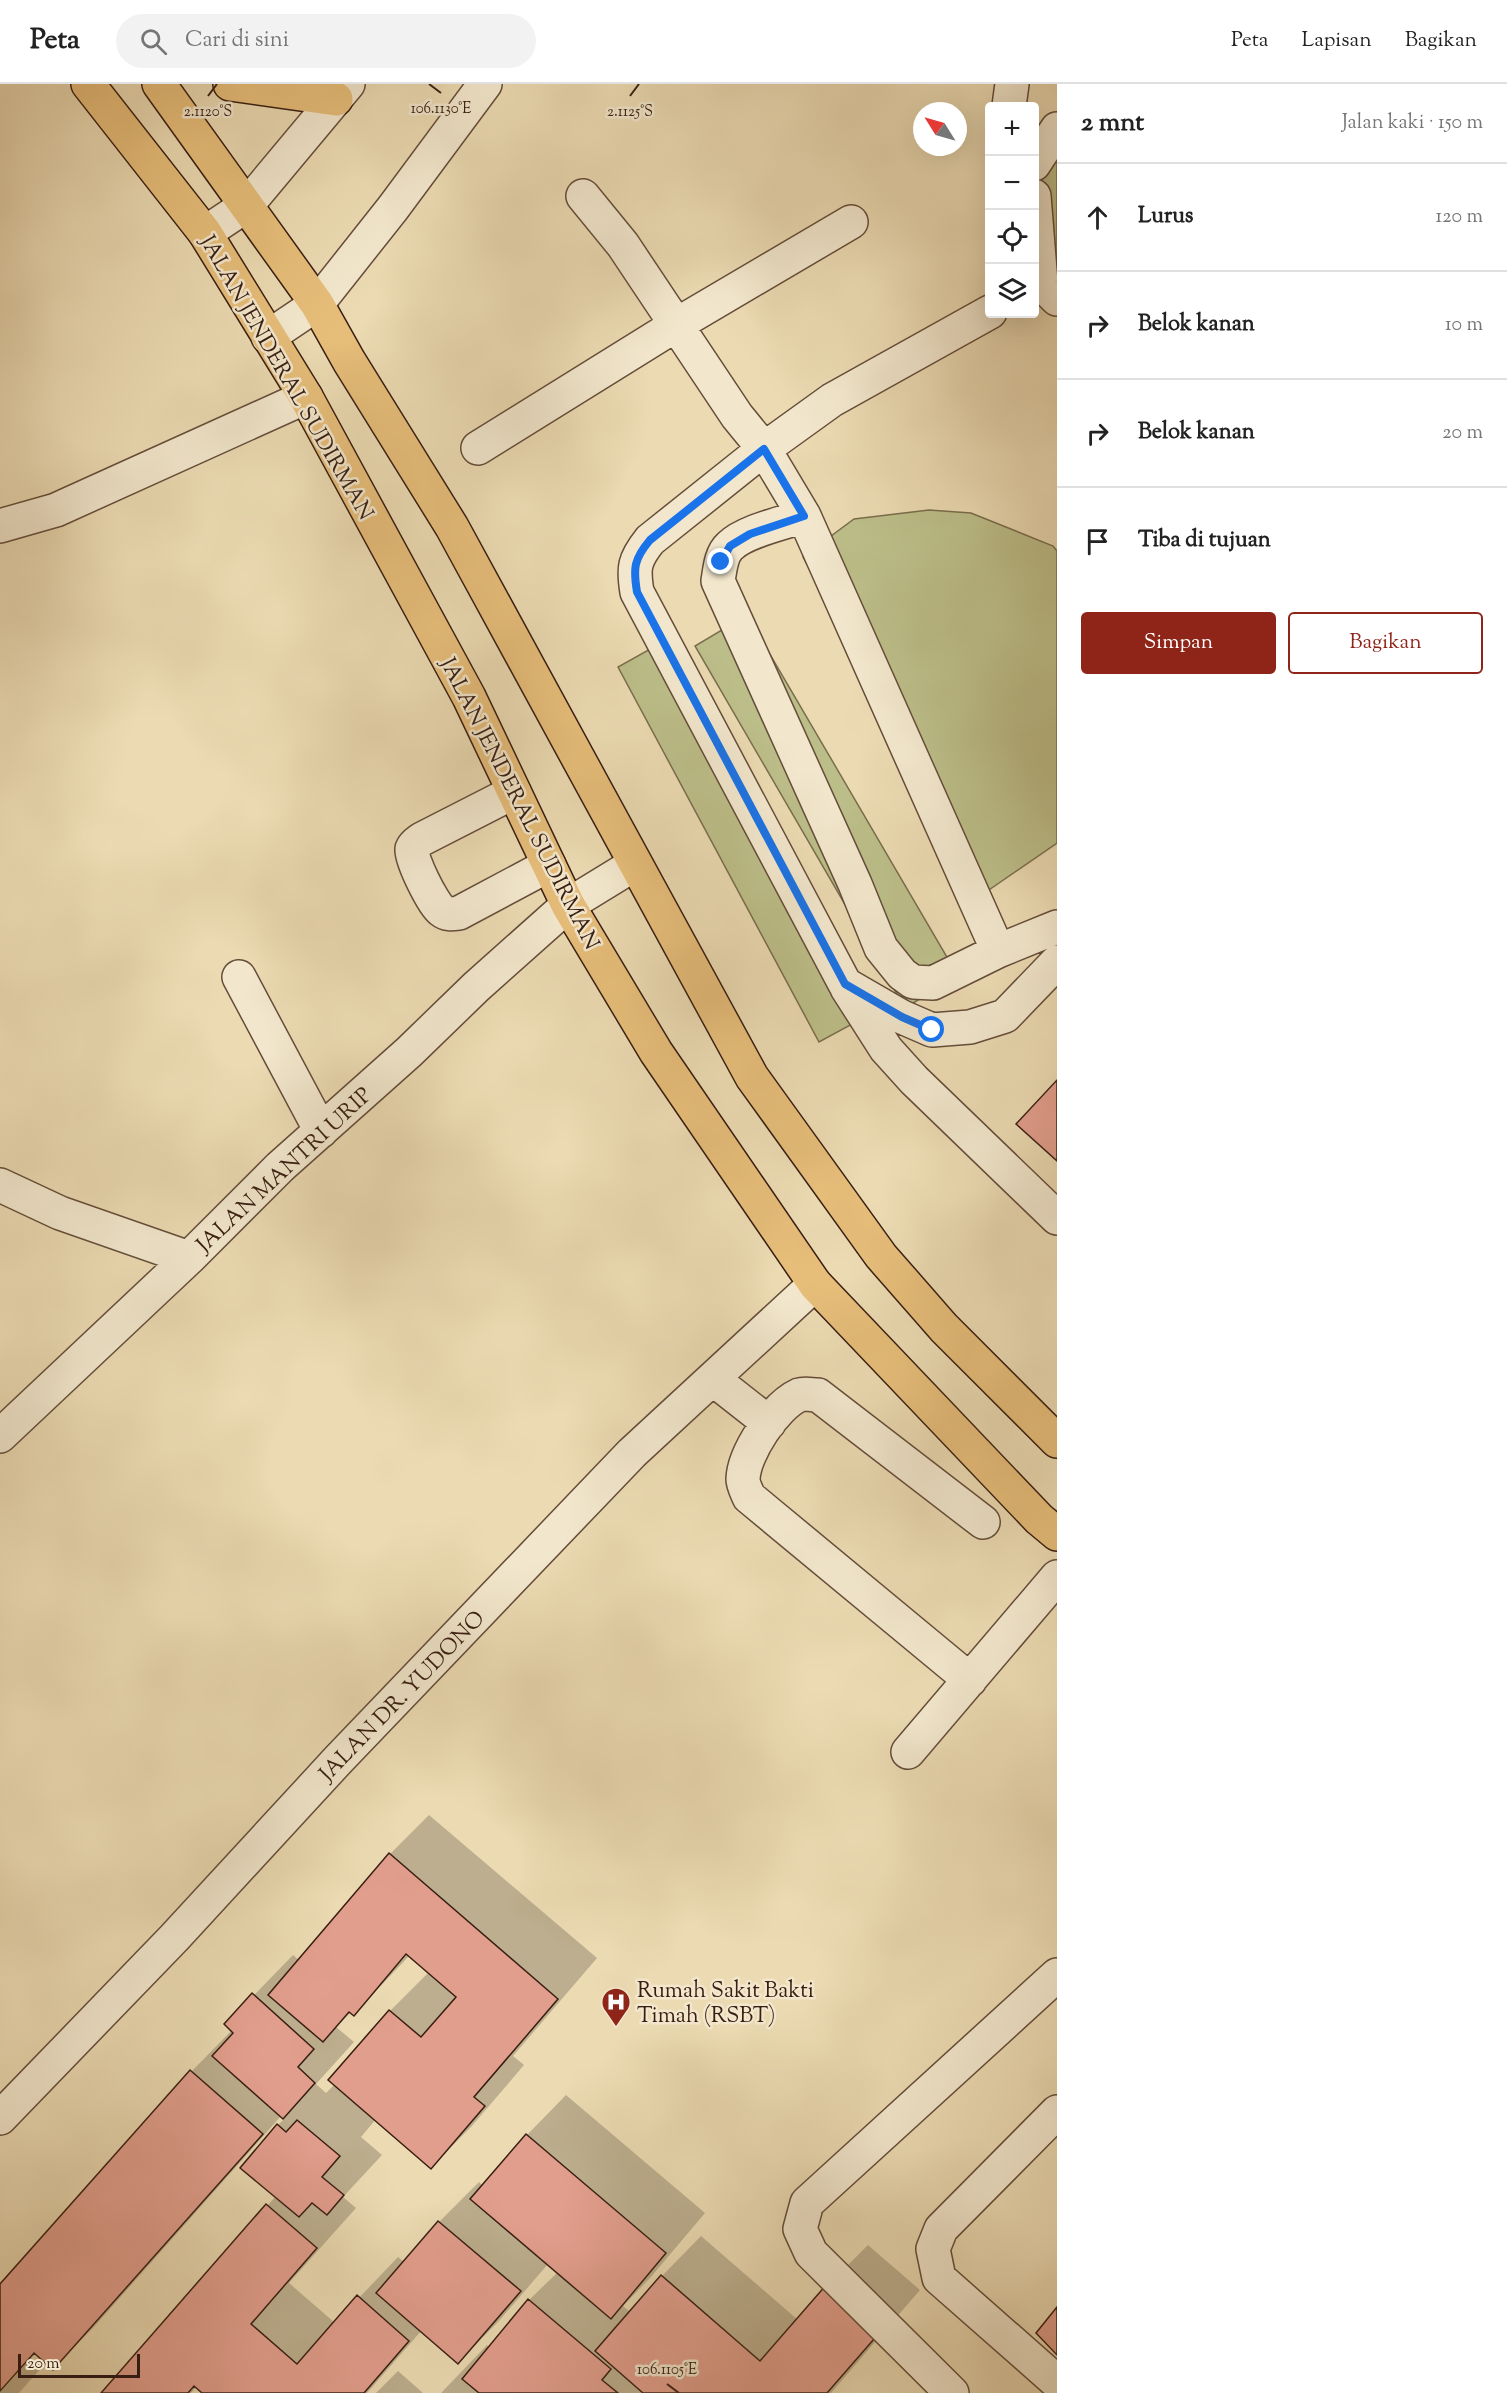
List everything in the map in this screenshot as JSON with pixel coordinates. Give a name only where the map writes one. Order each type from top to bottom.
[{"type":"highway","name":"JALAN JENDERAL SUDIRMAN","points":[[88,84],[205,233],[306,397],[469,698],[568,905],[656,1052],[815,1284],[1039,1519],[1057,1534]]},
{"type":"highway","points":[[159,84],[317,304],[349,361],[452,527],[752,1077],[881,1256],[944,1328],[1057,1441]]},
{"type":"highway","points":[[230,84],[342,92]]},
{"type":"street","points":[[268,337],[317,304],[393,208],[485,84]]},
{"type":"street","points":[[1010,102],[1012,84]]},
{"type":"street","points":[[205,233],[246,205],[342,92]]},
{"type":"street","points":[[1039,158],[1057,129]]},
{"type":"street","points":[[583,196],[623,246],[737,416],[764,449],[804,516],[998,951]]},
{"type":"street","points":[[1036,210],[1044,290]]},
{"type":"street","points":[[478,448],[676,325],[851,222]]},
{"type":"street","points":[[985,315],[831,400],[764,449],[650,540],[639,553],[634,571],[637,592],[845,984],[886,1049],[914,1080],[1057,1218]]},
{"type":"street","points":[[0,526],[56,510],[306,397]]},
{"type":"street","points":[[804,516],[750,534],[730,546],[721,562],[718,581],[855,884],[881,948],[902,974],[913,981],[933,983],[998,951],[1057,927]]},
{"type":"street","points":[[514,792],[422,839],[411,851],[413,860],[436,905],[450,915],[459,913],[549,865]]},
{"type":"street","name":"JALAN MANTRI URIP","points":[[0,1436],[189,1258],[280,1167],[568,905],[635,864]]},
{"type":"street","points":[[845,984],[902,1017],[932,1030],[970,1027],[1005,1016],[1057,962]]},
{"type":"street","points":[[239,976],[321,1131]]},
{"type":"street","points":[[0,1185],[60,1213],[189,1258]]},
{"type":"street","name":"JALAN DR. YUDONO","points":[[0,2118],[174,1938],[338,1760],[632,1453],[815,1284]]},
{"type":"street","points":[[713,1379],[769,1423]]},
{"type":"street","points":[[970,1680],[749,1497],[743,1481],[747,1461],[759,1436],[787,1403],[801,1394],[818,1395],[983,1522]]},
{"type":"street","points":[[908,1752],[1057,1577]]},
{"type":"street","points":[[952,2393],[811,2253],[800,2229],[807,2203],[1057,1975]]},
{"type":"street","points":[[1057,2112],[941,2229],[933,2249],[939,2277],[1057,2382]]},
{"type":"green space","points":[[1057,154],[1057,312],[1039,246],[1039,168]]},
{"type":"green space","points":[[929,510],[971,513],[1053,546],[1057,551],[1057,843],[986,892],[803,557],[854,519]]},
{"type":"green space","points":[[747,615],[958,976],[905,1008],[695,646]]},
{"type":"green space","points":[[677,634],[878,1010],[819,1042],[618,667]]},
{"type":"building","points":[[1057,1080],[1057,1161],[1016,1124]]},
{"type":"building","points":[[389,1853],[558,1999],[474,2097],[485,2106],[431,2169],[328,2080],[389,2010],[421,2037],[456,1997],[406,1954],[354,2016],[349,2012],[323,2042],[268,1995]]},
{"type":"building","points":[[252,1993],[314,2049],[298,2067],[315,2083],[283,2119],[212,2056],[233,2033],[224,2024]]},
{"type":"building","points":[[190,2070],[263,2134],[53,2370],[34,2353],[0,2391],[0,2284]]},
{"type":"building","points":[[297,2120],[340,2156],[322,2177],[344,2195],[327,2215],[312,2203],[299,2217],[240,2168],[277,2124],[286,2132]]},
{"type":"building","points":[[526,2134],[666,2253],[611,2319],[470,2199]]},
{"type":"building","points":[[266,2204],[317,2248],[251,2324],[297,2364],[357,2295],[409,2341],[364,2393],[202,2393],[194,2386],[188,2393],[101,2393]]},
{"type":"building","points":[[438,2221],[521,2291],[458,2364],[376,2293]]},
{"type":"building","points":[[661,2275],[760,2361],[827,2284],[881,2331],[827,2393],[643,2393],[595,2351]]},
{"type":"building","points":[[528,2299],[611,2369],[602,2380],[618,2393],[479,2393],[462,2379]]},
{"type":"building","points":[[1057,2307],[1057,2355],[1036,2333]]},
{"type":"place","name":"Rumah Sakit Bakti Timah (RSBT)","points":[[616,2028]]},
{"type":"route","points":[[721,562],[730,546],[750,534],[804,516],[764,449],[650,540],[639,553],[634,571],[637,592],[845,984],[902,1017],[932,1030]]}]
